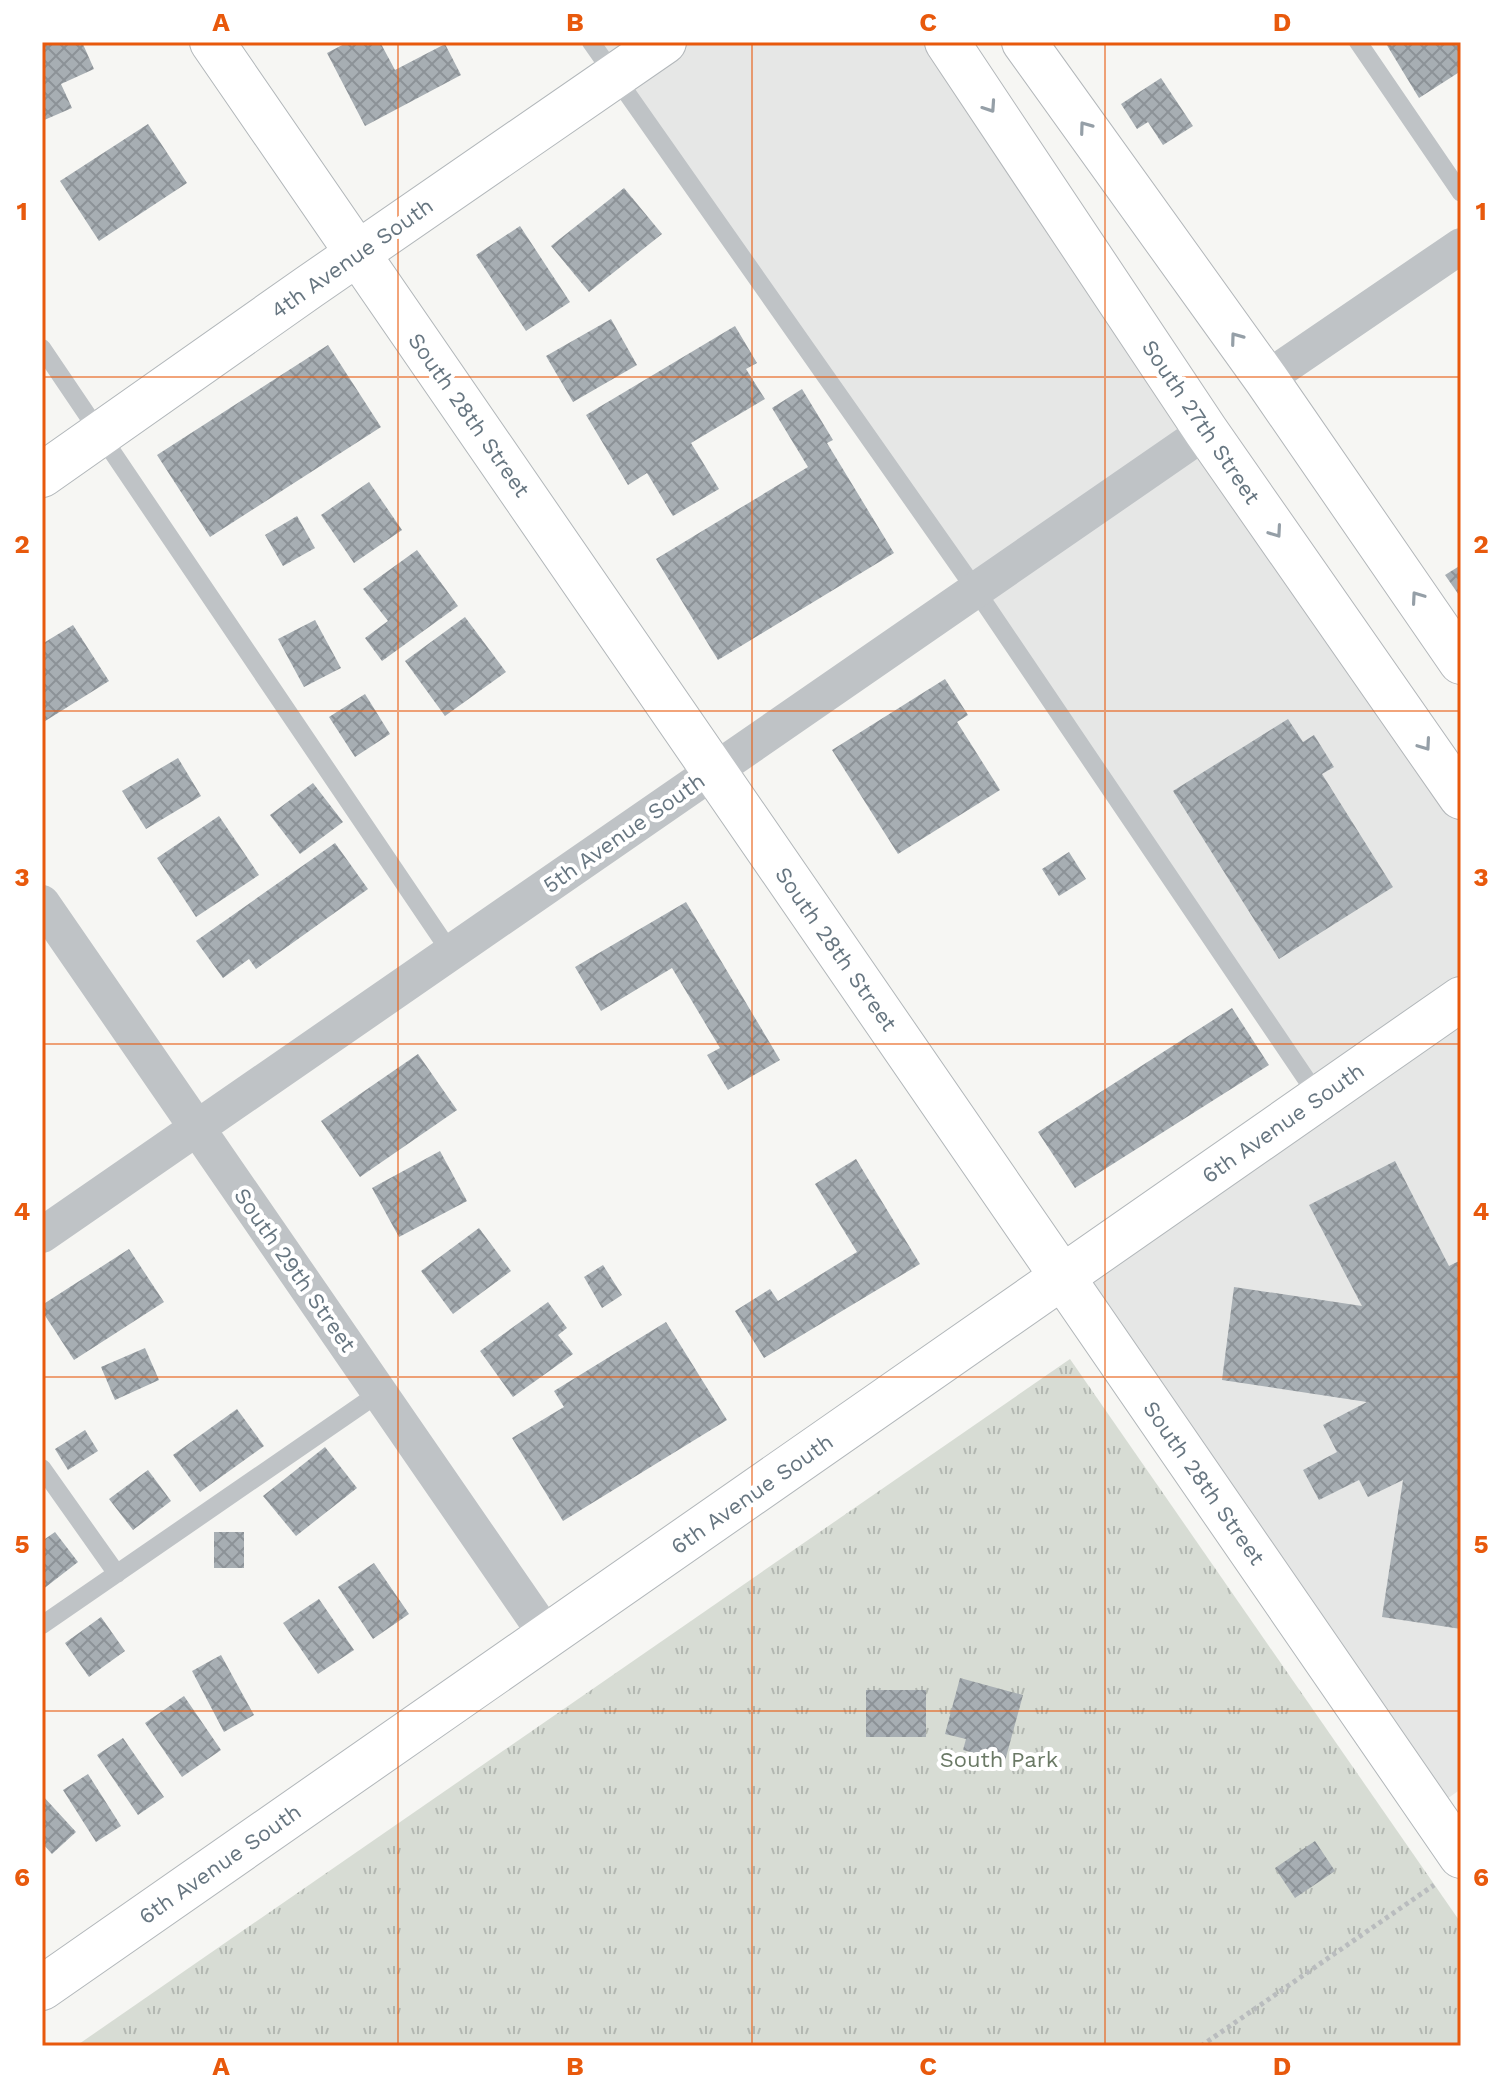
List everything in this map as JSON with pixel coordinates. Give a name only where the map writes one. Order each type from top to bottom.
[{"type":"street","name":"South 28th Street","points":[[212,42],[1062,1277],[1445,1800],[1450,1869]]},
{"type":"street","name":"4th Avenue South","points":[[42,475],[358,253],[603,59],[664,42]]},
{"type":"street","name":"South 27th Street","points":[[947,42],[1206,431],[1461,797]]},
{"type":"street","points":[[1024,42],[1266,379],[1461,662]]},
{"type":"street","points":[[1266,379],[1461,246]]},
{"type":"street","name":"5th Avenue South","points":[[42,1235],[1206,431]]},
{"type":"street","name":"South 29th Street","points":[[42,903],[547,1636]]},
{"type":"street","name":"6th Avenue South","points":[[42,1988],[1461,999]]},
{"type":"lane","points":[[1358,42],[1461,193]]},
{"type":"lane","points":[[603,59],[975,589],[1319,1098]]},
{"type":"lane","points":[[42,348],[451,953]]},
{"type":"lane","points":[[42,1625],[379,1393]]},
{"type":"lane","points":[[42,1468],[117,1574]]},
{"type":"path","points":[[1201,2046],[1450,1869]]},
{"type":"shaded area","points":[[591,42],[950,42],[1461,781],[1461,1789],[1430,1811],[1062,1277],[1318,1099]]},
{"type":"green space","name":"South Park","points":[[1070,1359],[1461,1923],[1461,2046],[76,2046]]},
{"type":"building","points":[[42,42],[82,42],[94,69],[61,84],[72,108],[42,121]]},
{"type":"building","points":[[348,42],[380,42],[395,70],[445,44],[461,75],[365,126],[327,53]]},
{"type":"building","points":[[1385,42],[1461,42],[1461,71],[1419,98]]},
{"type":"building","points":[[1161,78],[1193,126],[1163,145],[1148,122],[1137,129],[1121,104]]},
{"type":"building","points":[[148,124],[187,183],[99,241],[60,181]]},
{"type":"building","points":[[624,188],[662,234],[589,292],[551,246]]},
{"type":"building","points":[[520,226],[570,302],[526,331],[476,255]]},
{"type":"building","points":[[611,319],[637,365],[573,402],[546,356]]},
{"type":"building","points":[[735,326],[757,363],[746,369],[765,399],[691,443],[719,489],[673,516],[647,473],[628,485],[586,415]]},
{"type":"building","points":[[328,345],[381,427],[210,537],[157,455]]},
{"type":"building","points":[[802,389],[833,440],[827,443],[894,553],[718,660],[656,559],[808,467],[772,408]]},
{"type":"building","points":[[369,482],[402,530],[354,563],[321,515]]},
{"type":"building","points":[[297,516],[315,548],[283,566],[265,535]]},
{"type":"building","points":[[417,550],[458,606],[382,661],[365,638],[388,621],[363,589]]},
{"type":"building","points":[[1461,565],[1461,598],[1445,575]]},
{"type":"building","points":[[465,617],[506,672],[445,716],[405,661]]},
{"type":"building","points":[[315,620],[341,668],[304,687],[278,639]]},
{"type":"building","points":[[73,625],[109,681],[42,723],[42,644]]},
{"type":"building","points":[[945,679],[968,715],[957,722],[1000,790],[898,854],[832,750]]},
{"type":"building","points":[[365,694],[390,734],[355,757],[329,717]]},
{"type":"building","points":[[1288,719],[1303,742],[1314,735],[1334,767],[1322,774],[1393,887],[1279,959],[1173,791]]},
{"type":"building","points":[[178,758],[201,796],[146,829],[122,791]]},
{"type":"building","points":[[313,783],[343,822],[300,854],[270,815]]},
{"type":"building","points":[[219,816],[259,875],[196,917],[157,858]]},
{"type":"building","points":[[335,843],[368,889],[256,969],[249,959],[223,978],[196,941]]},
{"type":"building","points":[[1069,852],[1086,879],[1059,896],[1042,869]]},
{"type":"building","points":[[686,902],[780,1060],[728,1090],[707,1055],[720,1048],[672,968],[601,1011],[575,967]]},
{"type":"building","points":[[1232,1008],[1269,1065],[1075,1188],[1038,1132]]},
{"type":"building","points":[[418,1054],[457,1110],[360,1177],[321,1121]]},
{"type":"building","points":[[440,1151],[467,1201],[399,1237],[372,1188]]},
{"type":"building","points":[[856,1159],[920,1264],[764,1358],[735,1311],[770,1289],[778,1301],[857,1252],[815,1184]]},
{"type":"building","points":[[1395,1161],[1449,1266],[1461,1260],[1461,1629],[1382,1617],[1403,1480],[1368,1497],[1359,1480],[1319,1500],[1303,1470],[1337,1452],[1323,1425],[1367,1402],[1222,1380],[1234,1287],[1362,1306],[1309,1205]]},
{"type":"building","points":[[479,1228],[511,1271],[453,1314],[421,1271]]},
{"type":"building","points":[[129,1249],[164,1302],[74,1360],[42,1311],[42,1305]]},
{"type":"building","points":[[603,1265],[622,1295],[602,1308],[584,1277]]},
{"type":"building","points":[[548,1302],[567,1328],[558,1335],[573,1354],[513,1397],[480,1351]]},
{"type":"building","points":[[666,1322],[727,1420],[563,1521],[512,1438],[564,1407],[554,1391]]},
{"type":"building","points":[[145,1348],[159,1380],[115,1400],[101,1367]]},
{"type":"building","points":[[237,1409],[264,1446],[200,1492],[173,1455]]},
{"type":"building","points":[[85,1430],[98,1451],[68,1470],[55,1449]]},
{"type":"building","points":[[325,1447],[357,1488],[296,1536],[263,1496]]},
{"type":"building","points":[[148,1470],[171,1501],[133,1530],[109,1499]]},
{"type":"building","points":[[55,1532],[78,1562],[42,1590],[42,1541]]},
{"type":"building","points":[[214,1532],[244,1532],[244,1568],[214,1568]]},
{"type":"building","points":[[374,1563],[409,1614],[373,1639],[338,1587]]},
{"type":"building","points":[[319,1599],[354,1650],[318,1674],[283,1623]]},
{"type":"building","points":[[101,1617],[125,1651],[89,1677],[65,1643]]},
{"type":"building","points":[[221,1655],[254,1715],[224,1732],[192,1671]]},
{"type":"building","points":[[960,1678],[1023,1695],[1005,1761],[963,1750],[966,1739],[945,1734]]},
{"type":"building","points":[[866,1690],[926,1690],[926,1737],[866,1737]]},
{"type":"building","points":[[184,1696],[221,1750],[182,1777],[145,1723]]},
{"type":"building","points":[[123,1738],[164,1797],[138,1815],[97,1755]]},
{"type":"building","points":[[88,1774],[121,1826],[96,1842],[63,1790]]},
{"type":"building","points":[[42,1795],[76,1832],[52,1854],[42,1843]]},
{"type":"building","points":[[1315,1841],[1335,1871],[1295,1898],[1275,1868]]}]
